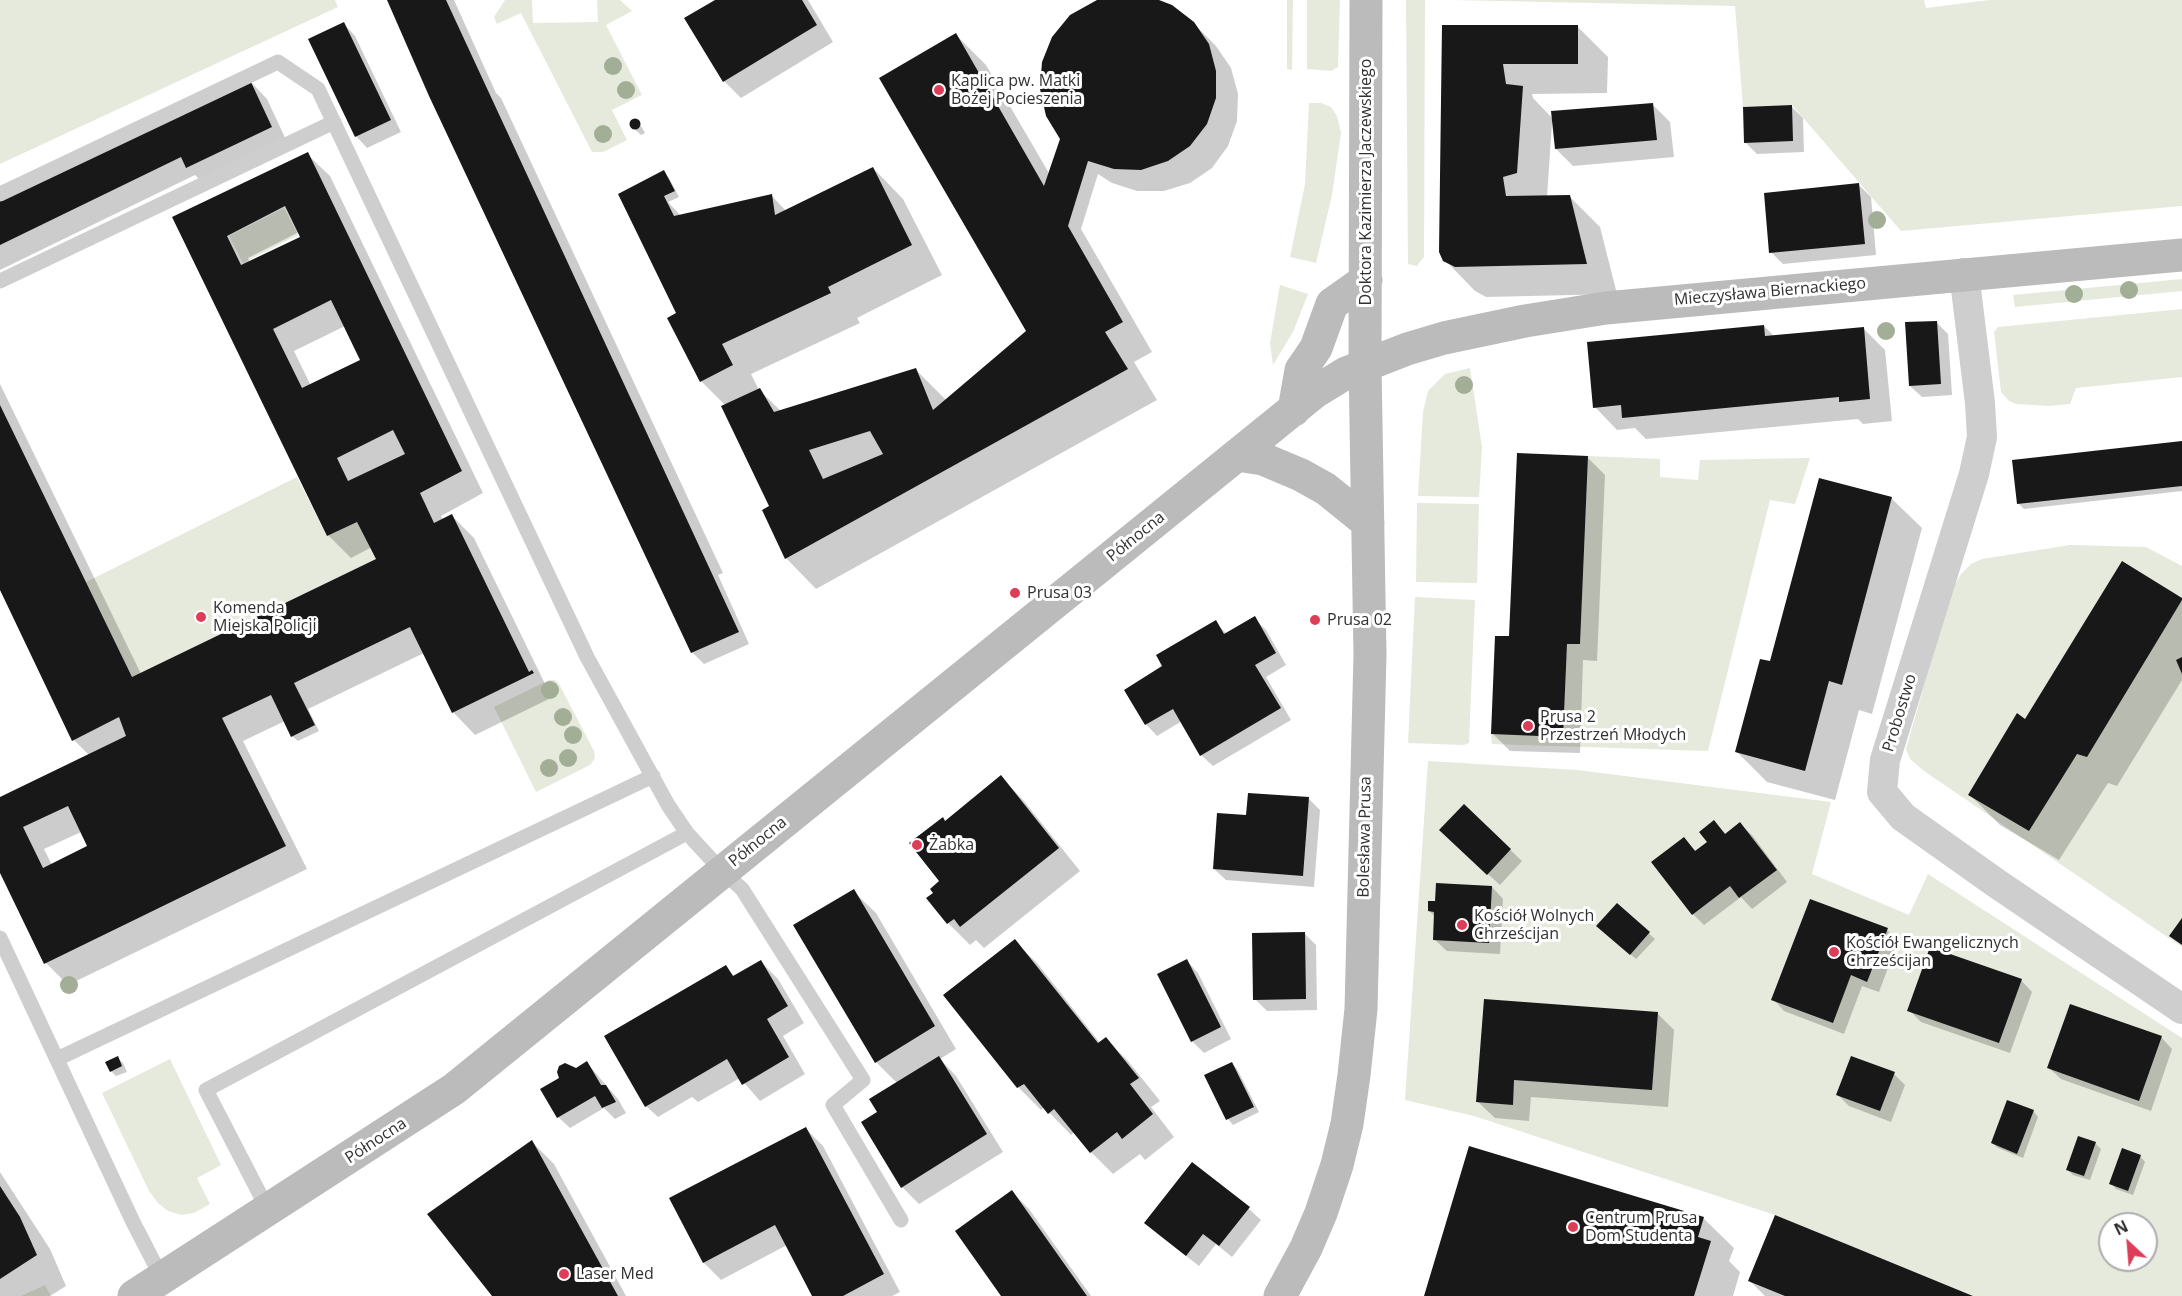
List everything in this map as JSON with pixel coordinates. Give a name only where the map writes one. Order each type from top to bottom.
[{"type":"street","name":"Doktora Kazimierza Jaczewskiego","points":[[1365,364],[1366,0]]},
{"type":"street","name":"Mieczysława Biernackiego","points":[[1365,364],[1444,338],[1525,321],[1606,308],[1964,273],[2182,255]]},
{"type":"street","name":"Probostwo","points":[[1964,273],[1982,436],[1974,474],[1885,760],[1882,792],[1903,817],[1996,883],[2182,1008]]},
{"type":"street","points":[[1294,410],[1302,370],[1316,348],[1332,304],[1366,280]]},
{"type":"street","name":"Północna","points":[[134,1296],[454,1089],[1237,455],[1332,381],[1365,364]]},
{"type":"street","name":"Bolesława Prusa","points":[[1280,1296],[1306,1248],[1331,1183],[1347,1124],[1361,1009],[1370,656],[1365,364]]},
{"type":"street","points":[[1237,455],[1263,459],[1301,475],[1326,489],[1368,523]]},
{"type":"lane","points":[[0,194],[278,62],[318,89],[587,657],[668,805],[687,833],[742,889],[863,1080],[833,1105],[901,1220]]},
{"type":"lane","points":[[0,281],[334,122]]},
{"type":"lane","points":[[57,1059],[653,776]]},
{"type":"lane","points":[[268,1210],[206,1090],[687,833]]},
{"type":"lane","points":[[0,938],[133,1222],[162,1278]]},
{"type":"shaded area","points":[[0,0],[335,0],[338,7],[0,164]]},
{"type":"shaded area","points":[[505,0],[532,0],[533,23],[598,22],[597,0],[620,0],[632,11],[606,25],[642,95],[612,110],[627,140],[603,152],[592,152],[521,13],[497,24],[494,17]]},
{"type":"shaded area","points":[[1287,0],[1293,0],[1292,70],[1287,69]]},
{"type":"shaded area","points":[[1307,0],[1340,0],[1338,67],[1331,71],[1307,69]]},
{"type":"shaded area","points":[[1406,0],[1425,0],[1424,257],[1417,266],[1408,264]]},
{"type":"shaded area","points":[[1452,0],[1924,0],[1926,8],[1989,0],[2182,0],[2182,206],[1901,231],[1792,105],[1743,107],[1735,6]]},
{"type":"shaded area","points":[[1309,103],[1321,103],[1331,107],[1337,116],[1341,133],[1332,195],[1316,263],[1290,257],[1305,184]]},
{"type":"shaded area","points":[[284,208],[298,235],[243,263],[229,236]]},
{"type":"shaded area","points":[[2182,279],[2182,291],[2015,307],[2013,295]]},
{"type":"shaded area","points":[[1280,285],[1308,294],[1293,332],[1273,365],[1270,343]]},
{"type":"shaded area","points":[[2182,309],[2182,377],[2076,388],[2070,404],[2049,406],[2016,404],[2009,401],[2001,392],[1994,332],[1998,327]]},
{"type":"shaded area","points":[[1470,368],[1482,447],[1479,497],[1418,496],[1423,412],[1428,391],[1445,374]]},
{"type":"shaded area","points":[[1588,456],[1660,459],[1660,477],[1698,480],[1700,460],[1810,458],[1795,504],[1770,500],[1708,751],[1492,744],[1491,734],[1563,737],[1567,644],[1580,644]]},
{"type":"shaded area","points":[[297,477],[327,536],[357,522],[376,559],[132,677],[86,582]]},
{"type":"shaded area","points":[[1417,503],[1479,504],[1477,583],[1416,582]]},
{"type":"shaded area","points":[[2070,545],[2146,547],[2182,566],[2182,947],[1924,771],[1910,759],[1906,749],[1951,591],[1961,574],[1971,564],[1982,559]]},
{"type":"shaded area","points":[[1415,597],[1475,600],[1469,743],[1464,745],[1408,743]]},
{"type":"shaded area","points":[[549,680],[555,680],[559,684],[594,751],[595,758],[590,765],[536,792],[494,707]]},
{"type":"shaded area","points":[[1428,761],[1577,770],[1831,802],[1812,874],[1909,915],[1928,874],[2182,1038],[2182,1296],[1974,1296],[1775,1215],[1474,1116],[1405,1100]]},
{"type":"shaded area","points":[[170,1059],[221,1165],[197,1178],[210,1204],[194,1213],[181,1215],[168,1211],[149,1191],[102,1093]]},
{"type":"shaded area","points":[[45,1285],[51,1296],[21,1296]]},
{"type":"building","points":[[387,0],[446,0],[739,632],[691,653],[429,96]]},
{"type":"building","points":[[715,0],[802,0],[817,25],[723,82],[684,18]]},
{"type":"building","points":[[1097,0],[1159,0],[1172,5],[1194,22],[1209,44],[1216,71],[1216,98],[1207,124],[1190,146],[1168,161],[1141,170],[1114,169],[1088,161],[1068,226],[1123,322],[1105,332],[1128,369],[785,559],[762,510],[769,506],[721,406],[760,388],[774,412],[916,368],[933,410],[1026,331],[879,78],[956,33],[1044,186],[1060,139],[1046,116],[1040,89],[1042,62],[1052,37],[1070,15]],"holes":[[[870,431],[883,454],[823,479],[809,450]]]},
{"type":"building","points":[[344,22],[391,120],[355,137],[308,39]]},
{"type":"building","points":[[1442,25],[1578,25],[1578,64],[1503,64],[1506,84],[1523,86],[1517,173],[1503,177],[1506,196],[1570,195],[1587,264],[1455,267],[1443,261],[1439,252]]},
{"type":"building","points":[[250,80],[272,127],[186,168],[181,157],[0,245],[0,201]]},
{"type":"building","points":[[1653,103],[1657,140],[1555,149],[1551,111]]},
{"type":"building","points":[[1792,105],[1793,141],[1744,143],[1743,107]]},
{"type":"building","points":[[635,118],[641,124],[635,130],[629,124]]},
{"type":"building","points":[[308,152],[462,471],[420,493],[434,523],[452,514],[529,672],[532,670],[534,673],[452,713],[410,627],[294,683],[315,725],[291,737],[271,695],[222,718],[286,846],[44,964],[0,873],[0,797],[126,736],[119,717],[72,741],[0,590],[0,405],[132,677],[376,559],[357,522],[327,536],[172,217]],"holes":[[[285,206],[300,237],[241,265],[227,236]],[[331,300],[360,360],[302,388],[273,329]],[[393,430],[405,454],[348,481],[337,458]],[[68,806],[87,846],[43,868],[23,827]]]},
{"type":"building","points":[[873,167],[912,245],[828,287],[831,293],[722,344],[733,365],[700,382],[667,318],[676,313],[618,194],[664,170],[675,191],[664,196],[674,216],[772,194],[775,215]]},
{"type":"building","points":[[1859,183],[1865,244],[1769,253],[1764,193]]},
{"type":"building","points":[[1937,321],[1941,384],[1909,386],[1905,322]]},
{"type":"building","points":[[1764,325],[1765,336],[1864,327],[1870,399],[1839,402],[1839,397],[1622,418],[1621,405],[1593,408],[1587,342]]},
{"type":"building","points":[[2182,441],[2182,486],[2017,504],[2012,460]]},
{"type":"building","points":[[1517,453],[1588,456],[1580,644],[1567,644],[1563,737],[1491,734],[1495,636],[1509,636]]},
{"type":"building","points":[[1819,478],[1892,497],[1842,685],[1829,681],[1805,771],[1735,752],[1760,659],[1770,661]]},
{"type":"building","points":[[2122,561],[2182,600],[2087,757],[2077,754],[2029,831],[1968,795],[2017,713],[2025,719]]},
{"type":"building","points":[[1255,616],[1276,653],[1255,665],[1281,708],[1200,756],[1173,709],[1145,725],[1124,690],[1162,666],[1156,655],[1216,620],[1224,634]]},
{"type":"building","points":[[2182,657],[2182,674],[2176,660]]},
{"type":"building","points":[[1001,775],[1059,848],[960,927],[954,919],[947,924],[926,898],[933,893],[930,889],[939,881],[909,843],[943,817],[945,821]]},
{"type":"building","points":[[1248,793],[1309,797],[1303,876],[1213,869],[1217,813],[1246,815]]},
{"type":"building","points":[[1464,804],[1511,849],[1487,875],[1439,830]]},
{"type":"building","points":[[1714,820],[1725,834],[1740,822],[1777,870],[1739,898],[1730,886],[1692,915],[1651,862],[1684,837],[1695,851],[1707,842],[1699,832]]},
{"type":"building","name":"Kościół Wolnych Chrześcijan","points":[[1436,883],[1492,886],[1489,943],[1433,940],[1434,912],[1428,911],[1428,901],[1435,901]]},
{"type":"building","points":[[854,889],[935,1026],[875,1063],[793,925]]},
{"type":"building","name":"Kościół Ewangelicznych Chrześcijan","points":[[1810,899],[1888,928],[1867,982],[1851,975],[1833,1023],[1771,1000]]},
{"type":"building","points":[[1617,903],[1650,932],[1630,955],[1596,926]]},
{"type":"building","points":[[2182,918],[2182,945],[2169,936]]},
{"type":"building","points":[[1305,932],[1306,999],[1253,1000],[1252,933]]},
{"type":"building","points":[[1015,939],[1098,1043],[1106,1037],[1139,1078],[1130,1084],[1153,1114],[1122,1139],[1117,1132],[1090,1153],[1054,1109],[1048,1114],[1024,1084],[1017,1088],[943,995]]},
{"type":"building","points":[[1930,947],[2022,979],[1999,1043],[1907,1011]]},
{"type":"building","points":[[1187,959],[1221,1027],[1191,1042],[1157,974]]},
{"type":"building","points":[[761,960],[788,1006],[767,1019],[789,1057],[742,1085],[727,1059],[645,1107],[604,1036],[726,965],[733,976]]},
{"type":"building","points":[[1484,999],[1658,1012],[1652,1090],[1514,1080],[1513,1105],[1476,1102]]},
{"type":"building","points":[[2070,1004],[2162,1036],[2139,1101],[2047,1068]]},
{"type":"building","points":[[118,1056],[122,1066],[110,1072],[105,1062]]},
{"type":"building","points":[[939,1056],[987,1134],[901,1188],[861,1122],[877,1112],[869,1099]]},
{"type":"building","points":[[1851,1056],[1895,1072],[1880,1111],[1836,1095]]},
{"type":"building","points":[[587,1061],[601,1085],[606,1085],[616,1102],[602,1108],[595,1096],[557,1118],[540,1089],[559,1078],[557,1072],[559,1066],[565,1063],[576,1068]]},
{"type":"building","points":[[1232,1062],[1254,1107],[1226,1120],[1204,1075]]},
{"type":"building","points":[[2007,1100],[2034,1110],[2017,1154],[1991,1143]]},
{"type":"building","points":[[806,1127],[884,1274],[843,1296],[812,1296],[775,1225],[703,1263],[669,1198]]},
{"type":"building","points":[[2078,1136],[2096,1142],[2084,1176],[2066,1170]]},
{"type":"building","points":[[532,1140],[618,1296],[492,1296],[427,1214]]},
{"type":"building","name":"Centrum Prusa Dom Studenta","points":[[1469,1146],[1704,1217],[1698,1237],[1711,1241],[1694,1296],[1424,1296]]},
{"type":"building","points":[[2122,1148],[2141,1155],[2128,1191],[2109,1184]]},
{"type":"building","points":[[1192,1162],[1250,1207],[1219,1246],[1203,1234],[1186,1256],[1144,1223]]},
{"type":"building","points":[[0,1186],[20,1217],[37,1255],[0,1279]]},
{"type":"building","points":[[1012,1190],[1087,1296],[1001,1296],[955,1231]]},
{"type":"building","points":[[1775,1215],[1973,1296],[1785,1296],[1748,1281]]},
{"type":"place","name":"Kaplica pw. Matki Bożej Pocieszenia","points":[[939,90]]},
{"type":"place","name":"Prusa 03","points":[[1015,593]]},
{"type":"place","name":"Komenda Miejska Policji","points":[[201,617]]},
{"type":"place","name":"Prusa 02","points":[[1315,620]]},
{"type":"place","name":"Prusa 2 Przestrzeń Młodych","points":[[1528,726]]},
{"type":"place","name":"Żabka","points":[[917,845]]},
{"type":"place","name":"Kościół Wolnych Chrześcijan","points":[[1462,925]]},
{"type":"place","name":"Kościół Ewangelicznych Chrześcijan","points":[[1834,952]]},
{"type":"place","name":"Centrum Prusa Dom Studenta","points":[[1573,1227]]},
{"type":"place","name":"Laser Med","points":[[564,1274]]}]
